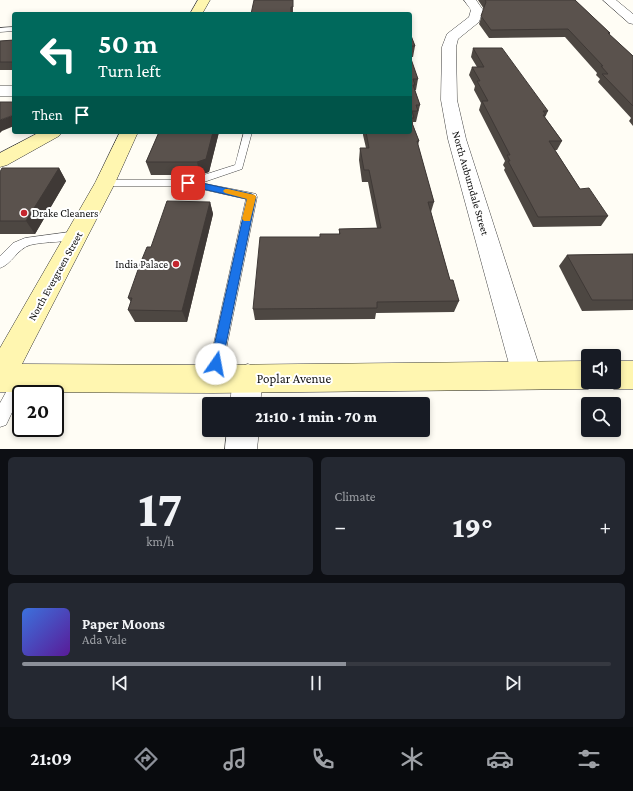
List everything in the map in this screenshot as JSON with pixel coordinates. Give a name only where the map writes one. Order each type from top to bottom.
[{"type":"street","points":[[197,12],[204,0]]},
{"type":"street","name":"North Auburndale Street","points":[[470,0],[477,10],[475,19],[452,37],[449,47],[449,100],[457,139],[527,375]]},
{"type":"street","points":[[609,0],[633,20]]},
{"type":"street","points":[[0,91],[12,91]]},
{"type":"street","points":[[0,161],[49,134]]},
{"type":"street","name":"North Evergreen Street","points":[[7,377],[129,134]]},
{"type":"street","name":"Poplar Avenue","points":[[7,377],[213,379],[247,391],[389,378],[581,375]]},
{"type":"street","points":[[621,375],[633,375]]},
{"type":"street","points":[[241,449],[242,437]]},
{"type":"lane","points":[[0,30],[12,29]]},
{"type":"lane","points":[[188,183],[219,174],[238,166],[247,134]]},
{"type":"lane","points":[[105,183],[188,183],[252,197],[213,379]]},
{"type":"lane","points":[[0,263],[17,246],[29,241],[77,236]]},
{"type":"lane","points":[[0,419],[7,377]]},
{"type":"building","points":[[254,0],[293,0],[291,12],[251,12]]},
{"type":"building","points":[[485,0],[575,0],[633,56],[633,106],[602,74],[608,74],[601,66],[603,66],[568,29],[491,30],[481,16],[486,2]]},
{"type":"building","points":[[412,38],[415,46],[412,46]]},
{"type":"building","points":[[12,40],[12,62],[0,62],[0,41]]},
{"type":"building","points":[[473,48],[502,48],[548,111],[543,111],[546,115],[543,115],[562,141],[549,141],[580,189],[589,188],[608,216],[538,217],[508,161],[510,161],[507,155],[510,155],[482,101],[488,101],[477,81],[480,81],[472,67],[484,67]]},
{"type":"building","points":[[412,62],[418,79],[413,79],[415,85],[413,85],[420,105],[416,105],[418,111],[412,111]]},
{"type":"building","points":[[0,102],[12,102],[12,116],[0,120]]},
{"type":"building","points":[[412,123],[419,141],[417,141],[434,202],[428,202],[450,280],[453,280],[459,301],[377,302],[377,308],[253,309],[260,237],[320,237],[320,234],[340,234],[339,229],[381,228],[369,170],[364,170],[360,148],[369,148],[366,134],[412,134]]},
{"type":"building","points":[[158,134],[212,134],[206,159],[197,162],[146,162]]},
{"type":"building","points":[[2,168],[59,168],[26,221],[0,221],[0,172]]},
{"type":"building","name":"India Palace","points":[[167,201],[210,202],[182,311],[128,310],[132,298],[128,298],[140,264],[147,247],[151,247]]},
{"type":"building","points":[[633,254],[633,300],[592,300],[567,255]]},
{"type":"slow traffic","points":[[228,191],[252,197],[247,219]]},
{"type":"place","name":"Drake Cleaners","points":[[24,213]]},
{"type":"place","name":"India Palace","points":[[176,264]]},
{"type":"route","points":[[188,183],[252,197],[216,364]]}]
